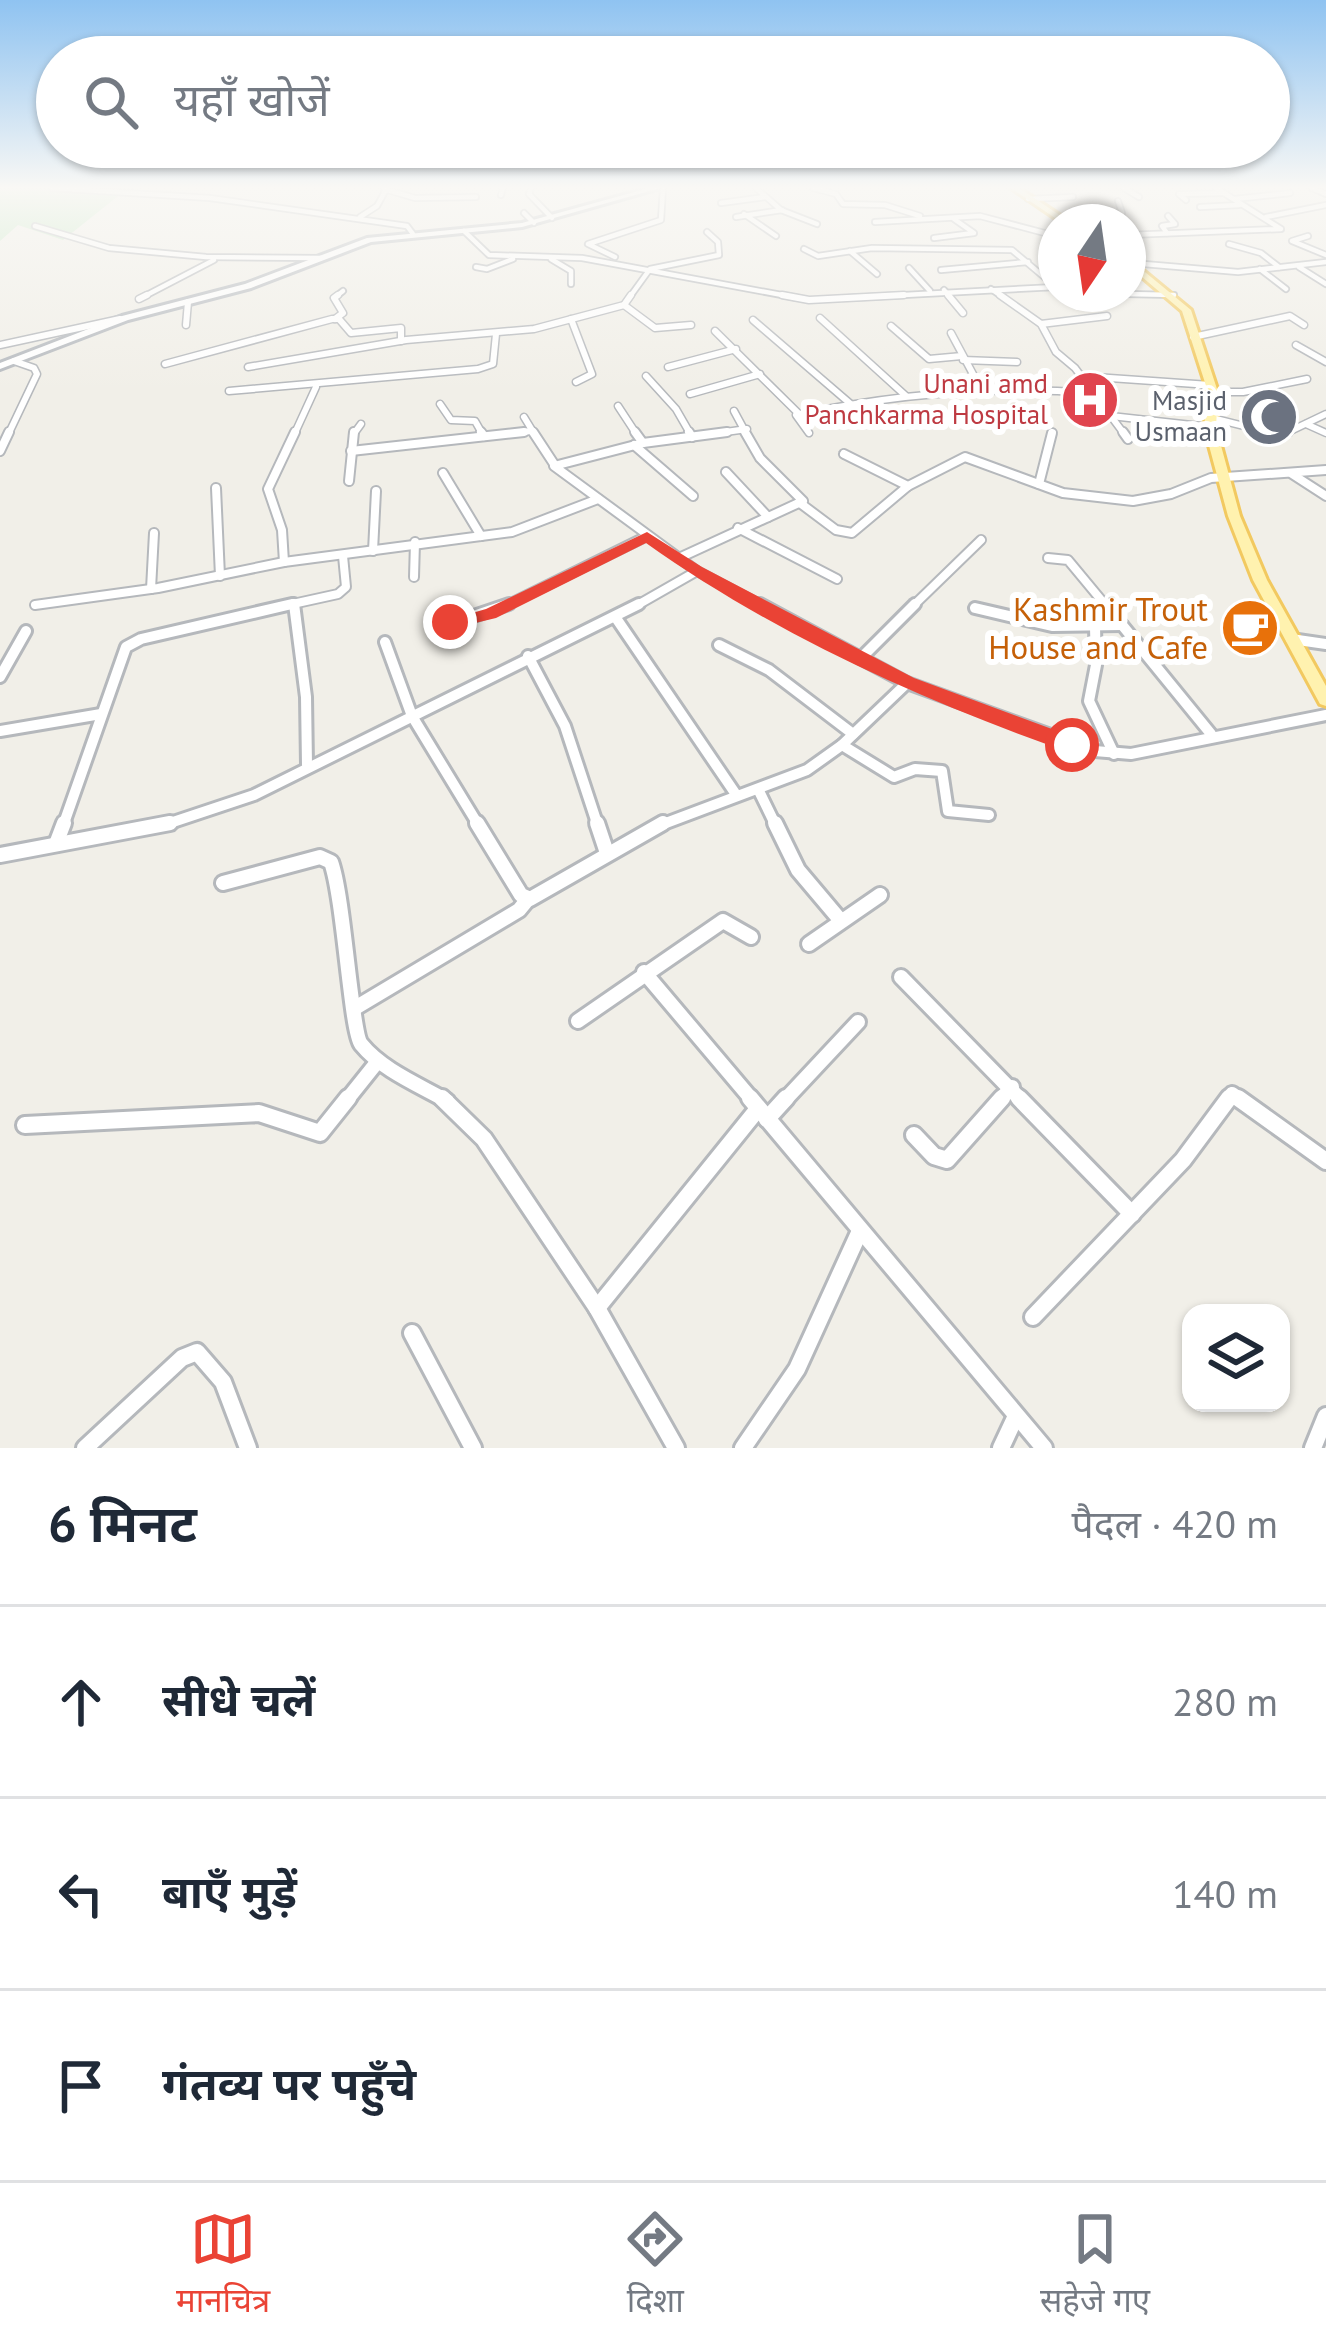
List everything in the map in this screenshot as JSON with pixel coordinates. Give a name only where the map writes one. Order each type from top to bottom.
[{"type":"main road","points":[[0,366],[125,318],[248,286],[328,256]]},
{"type":"main road","points":[[1146,274],[1186,310],[1212,389],[1209,422],[1222,477],[1260,580],[1326,700]]},
{"type":"street","points":[[205,256],[321,258]]},
{"type":"street","points":[[502,256],[582,257],[809,300],[1056,287],[1018,256]]},
{"type":"street","points":[[248,367],[401,341],[496,334],[571,319],[624,305],[646,272],[688,258],[718,256]]},
{"type":"street","points":[[856,256],[877,274]]},
{"type":"street","points":[[1264,256],[1279,267]]},
{"type":"street","points":[[139,299],[223,257]]},
{"type":"street","points":[[476,267],[487,269],[516,257]]},
{"type":"street","points":[[548,257],[571,272],[571,284]]},
{"type":"street","points":[[1146,264],[1205,271],[1299,267],[1326,258]]},
{"type":"street","points":[[941,270],[1028,262]]},
{"type":"street","points":[[1299,267],[1326,284]]},
{"type":"street","points":[[909,268],[930,291]]},
{"type":"street","points":[[1260,269],[1286,289]]},
{"type":"street","points":[[1205,271],[1218,286]]},
{"type":"street","points":[[990,289],[1041,323],[1056,352],[1081,376],[1128,439]]},
{"type":"street","points":[[944,290],[963,313]]},
{"type":"street","points":[[165,364],[335,319],[343,313],[334,298],[343,291]]},
{"type":"street","points":[[1146,294],[1174,295]]},
{"type":"street","points":[[186,325],[188,302]]},
{"type":"street","points":[[624,305],[655,328],[691,325]]},
{"type":"street","points":[[1041,323],[1107,316]]},
{"type":"street","points":[[1192,337],[1290,316],[1304,325]]},
{"type":"street","points":[[0,345],[125,318]]},
{"type":"street","points":[[820,318],[906,396]]},
{"type":"street","points":[[335,319],[351,333],[400,328],[401,341]]},
{"type":"street","points":[[571,319],[592,374],[576,382]]},
{"type":"street","points":[[753,320],[853,406]]},
{"type":"street","points":[[891,326],[929,359],[1017,362]]},
{"type":"street","points":[[716,331],[799,414],[809,433]]},
{"type":"street","points":[[951,333],[981,389]]},
{"type":"street","points":[[229,391],[316,387],[485,368],[495,358],[496,334]]},
{"type":"street","points":[[1297,345],[1324,359]]},
{"type":"street","points":[[668,367],[736,349]]},
{"type":"street","points":[[0,451],[37,374],[34,368],[14,361]]},
{"type":"street","points":[[690,394],[760,374]]},
{"type":"street","points":[[646,376],[676,409],[692,437]]},
{"type":"street","points":[[1081,376],[1243,392],[1307,379]]},
{"type":"street","points":[[284,562],[281,530],[268,489],[316,387]]},
{"type":"street","points":[[799,414],[981,389],[1032,387],[1093,393]]},
{"type":"street","points":[[440,404],[451,419],[475,421],[484,436]]},
{"type":"street","points":[[618,406],[639,444],[693,496]]},
{"type":"street","points":[[734,411],[755,452],[802,496],[800,503]]},
{"type":"street","points":[[1111,416],[1209,422],[1277,435],[1326,414]]},
{"type":"street","points":[[524,417],[554,464],[697,571],[907,683],[1039,734],[1114,754],[1146,752],[1211,734],[1326,715]]},
{"type":"street","points":[[349,482],[353,431],[361,424]]},
{"type":"street","points":[[1306,424],[1326,433]]},
{"type":"street","points":[[554,464],[639,444],[747,429]]},
{"type":"street","points":[[352,451],[531,431]]},
{"type":"street","points":[[1039,484],[1052,433]]},
{"type":"street","points":[[844,454],[908,487]]},
{"type":"street","points":[[800,503],[848,534],[908,487],[965,457],[1073,496],[1133,501],[1222,477],[1326,470]]},
{"type":"street","points":[[726,472],[768,517]]},
{"type":"street","points":[[443,473],[481,536]]},
{"type":"street","points":[[1292,474],[1326,496]]},
{"type":"street","points":[[216,488],[220,576]]},
{"type":"street","points":[[374,551],[376,491]]},
{"type":"street","points":[[35,605],[151,589],[284,562],[526,528],[598,499]]},
{"type":"street","points":[[679,558],[738,527],[800,503]]},
{"type":"street","points":[[738,527],[837,579]]},
{"type":"street","points":[[151,589],[154,533]]},
{"type":"street","points":[[443,605],[446,619],[453,623],[490,614],[647,536]]},
{"type":"street","points":[[861,658],[981,541]]},
{"type":"street","points":[[414,577],[416,542]]},
{"type":"street","points":[[56,844],[124,650],[134,642],[345,589],[343,556]]},
{"type":"street","points":[[1048,558],[1066,558],[1211,734]]},
{"type":"street","points":[[0,855],[179,821],[254,795],[528,656],[616,618],[697,571]]},
{"type":"street","points":[[294,604],[306,697],[307,765]]},
{"type":"street","points":[[975,608],[1052,626],[1122,626]]},
{"type":"street","points":[[616,618],[735,793]]},
{"type":"street","points":[[1095,627],[1096,665],[1089,701],[1114,754]]},
{"type":"street","points":[[0,677],[26,631]]},
{"type":"street","points":[[1291,639],[1326,644]]},
{"type":"street","points":[[385,642],[412,716],[521,895],[528,898]]},
{"type":"street","points":[[719,645],[769,670],[853,734]]},
{"type":"street","points":[[528,656],[565,726],[607,853]]},
{"type":"street","points":[[356,1008],[519,910],[528,898],[666,821],[807,770],[842,745],[907,683]]},
{"type":"street","points":[[0,731],[100,714]]},
{"type":"street","points":[[842,745],[894,777],[915,769],[944,772],[948,811],[988,815]]},
{"type":"street","points":[[758,789],[798,871],[841,921]]},
{"type":"street","points":[[223,883],[328,859],[339,884],[356,1008],[353,1029],[378,1061],[453,1105],[484,1139],[597,1308],[676,1448]]},
{"type":"street","points":[[808,944],[880,895]]},
{"type":"street","points":[[578,1021],[723,921],[751,938]]},
{"type":"street","points":[[644,972],[1044,1448]]},
{"type":"street","points":[[901,977],[1132,1214]]},
{"type":"street","points":[[597,1308],[762,1115],[858,1022]]},
{"type":"street","points":[[25,1125],[259,1113],[320,1133],[378,1061]]},
{"type":"street","points":[[914,1135],[934,1156],[947,1160],[1012,1088]]},
{"type":"street","points":[[1034,1318],[1183,1160],[1232,1094],[1326,1161]]},
{"type":"street","points":[[743,1448],[797,1370],[859,1232]]},
{"type":"street","points":[[412,1333],[473,1448]]},
{"type":"street","points":[[85,1448],[182,1358],[197,1352],[205,1355],[220,1378],[248,1448]]},
{"type":"street","points":[[1001,1448],[1016,1416]]},
{"type":"street","points":[[1313,1448],[1326,1416]]},
{"type":"place","name":"Unani amd Panchkarma Hospital","points":[[1090,400]]},
{"type":"place","name":"Masjid Usmaan","points":[[1269,417]]},
{"type":"place","name":"Kashmir Trout House and Cafe","points":[[1250,628]]},
{"type":"route","points":[[450,622],[490,614],[647,536],[697,571],[907,683],[1072,745]]}]
